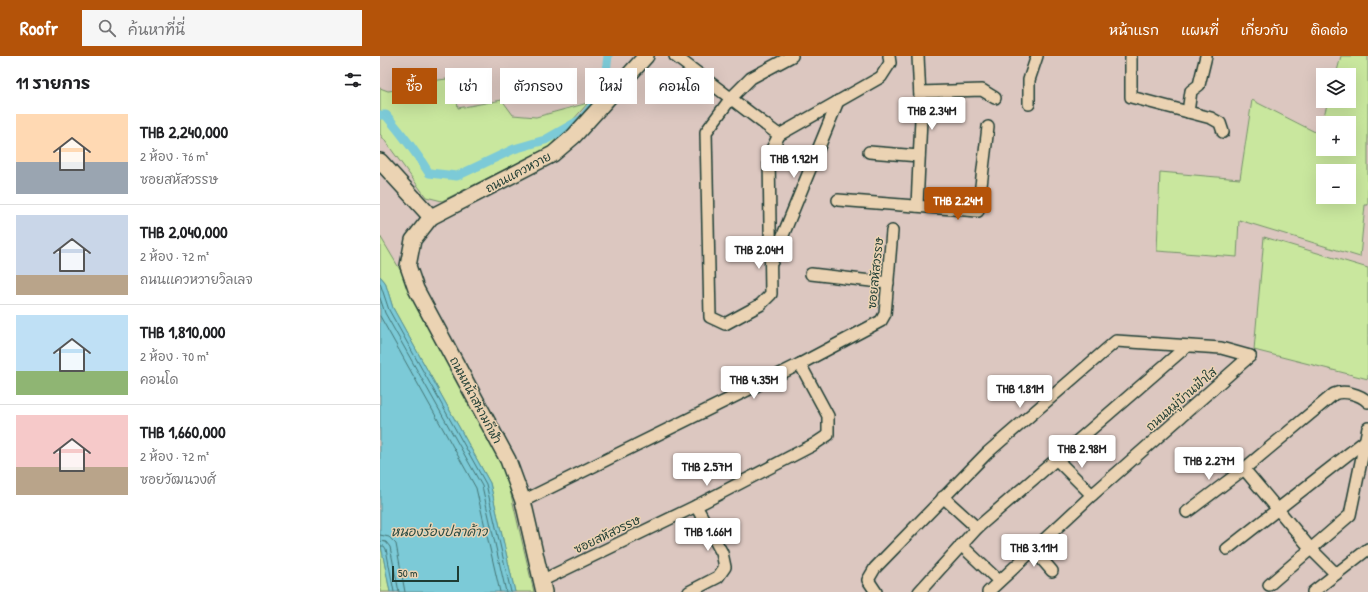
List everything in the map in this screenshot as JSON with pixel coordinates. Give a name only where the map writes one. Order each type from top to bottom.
[{"type":"street","name":"ถนนแควหวาย","points":[[431,217],[553,154],[574,136],[646,56]]},
{"type":"street","points":[[675,56],[779,135]]},
{"type":"street","points":[[792,56],[752,78],[731,98],[706,132],[710,317],[724,324],[760,305],[771,294],[769,155],[779,135],[881,77],[890,63],[890,56]]},
{"type":"street","points":[[917,206],[920,92],[918,56]]},
{"type":"street","points":[[1029,104],[1029,80],[1037,56]]},
{"type":"street","points":[[1131,56],[1131,97],[1188,112],[1215,121],[1220,123],[1223,132]]},
{"type":"street","points":[[1188,112],[1191,91],[1199,85],[1206,56]]},
{"type":"street","points":[[920,92],[982,90],[995,98]]},
{"type":"street","points":[[770,266],[838,101]]},
{"type":"street","points":[[838,200],[978,211],[988,127]]},
{"type":"street","points":[[869,152],[919,156]]},
{"type":"street","points":[[380,160],[431,217]]},
{"type":"street","name":"ถนนหน้าสนามกีฬา","points":[[431,217],[413,240],[408,266],[416,289],[508,460],[523,501],[542,586]]},
{"type":"street","name":"ซอยสหัสวรรษ","points":[[523,501],[800,364],[881,321],[885,314],[892,231]]},
{"type":"street","points":[[811,274],[888,283]]},
{"type":"street","points":[[876,592],[868,580],[875,568],[987,453],[1116,341],[1186,346]]},
{"type":"street","points":[[919,592],[977,528],[1186,346]]},
{"type":"street","name":"ถนนหมู่บ้านฟ้าใส","points":[[988,592],[1092,495],[1250,356],[1221,348],[1186,346]]},
{"type":"street","name":"ซอยสหัสวรรษ","points":[[542,586],[813,446],[828,435],[828,416],[800,364]]},
{"type":"street","points":[[1187,512],[1244,469],[1334,394],[1346,392],[1364,398],[1368,402]]},
{"type":"street","points":[[1269,585],[1350,515],[1368,428]]},
{"type":"street","points":[[1227,549],[1277,508],[1365,441]]},
{"type":"street","points":[[1056,459],[1092,495]]},
{"type":"street","points":[[1244,469],[1311,549],[1336,574]]},
{"type":"street","points":[[943,497],[977,528]]},
{"type":"street","points":[[689,592],[718,578],[725,567],[722,553],[696,506]]},
{"type":"street","points":[[961,545],[999,581]]},
{"type":"street","points":[[1033,549],[1052,571]]},
{"type":"street","points":[[1313,592],[1368,549]]},
{"type":"green space","points":[[1341,56],[1368,56],[1368,205],[1365,205],[1360,257],[1239,220],[1237,257],[1157,251],[1160,172],[1240,179],[1252,100],[1316,132],[1316,156],[1356,156],[1356,116],[1324,116],[1326,108],[1356,108],[1356,68],[1338,68]]},
{"type":"green space","points":[[445,79],[445,104],[457,104],[458,108],[480,104],[492,104],[492,102],[500,100],[500,104],[505,104],[513,115],[536,117],[587,104],[549,147],[442,201],[426,197],[380,134],[380,88],[388,91],[392,90],[392,104],[437,104],[437,80]]},
{"type":"green space","points":[[380,236],[411,288],[504,465],[534,592],[515,592],[490,483],[393,308],[385,282],[380,276]]},
{"type":"green space","points":[[1264,237],[1368,268],[1368,379],[1254,350]]},
{"type":"green space","points":[[380,540],[390,592],[380,592]]},
{"type":"water","name":"หนองร่องปลาค้าว","points":[[380,276],[385,282],[393,308],[490,483],[515,592],[390,592],[380,540]]},
{"type":"waterway","points":[[380,115],[386,115],[409,143],[429,173],[457,176],[514,149],[545,140],[582,119],[595,102],[606,72],[608,56]]}]
